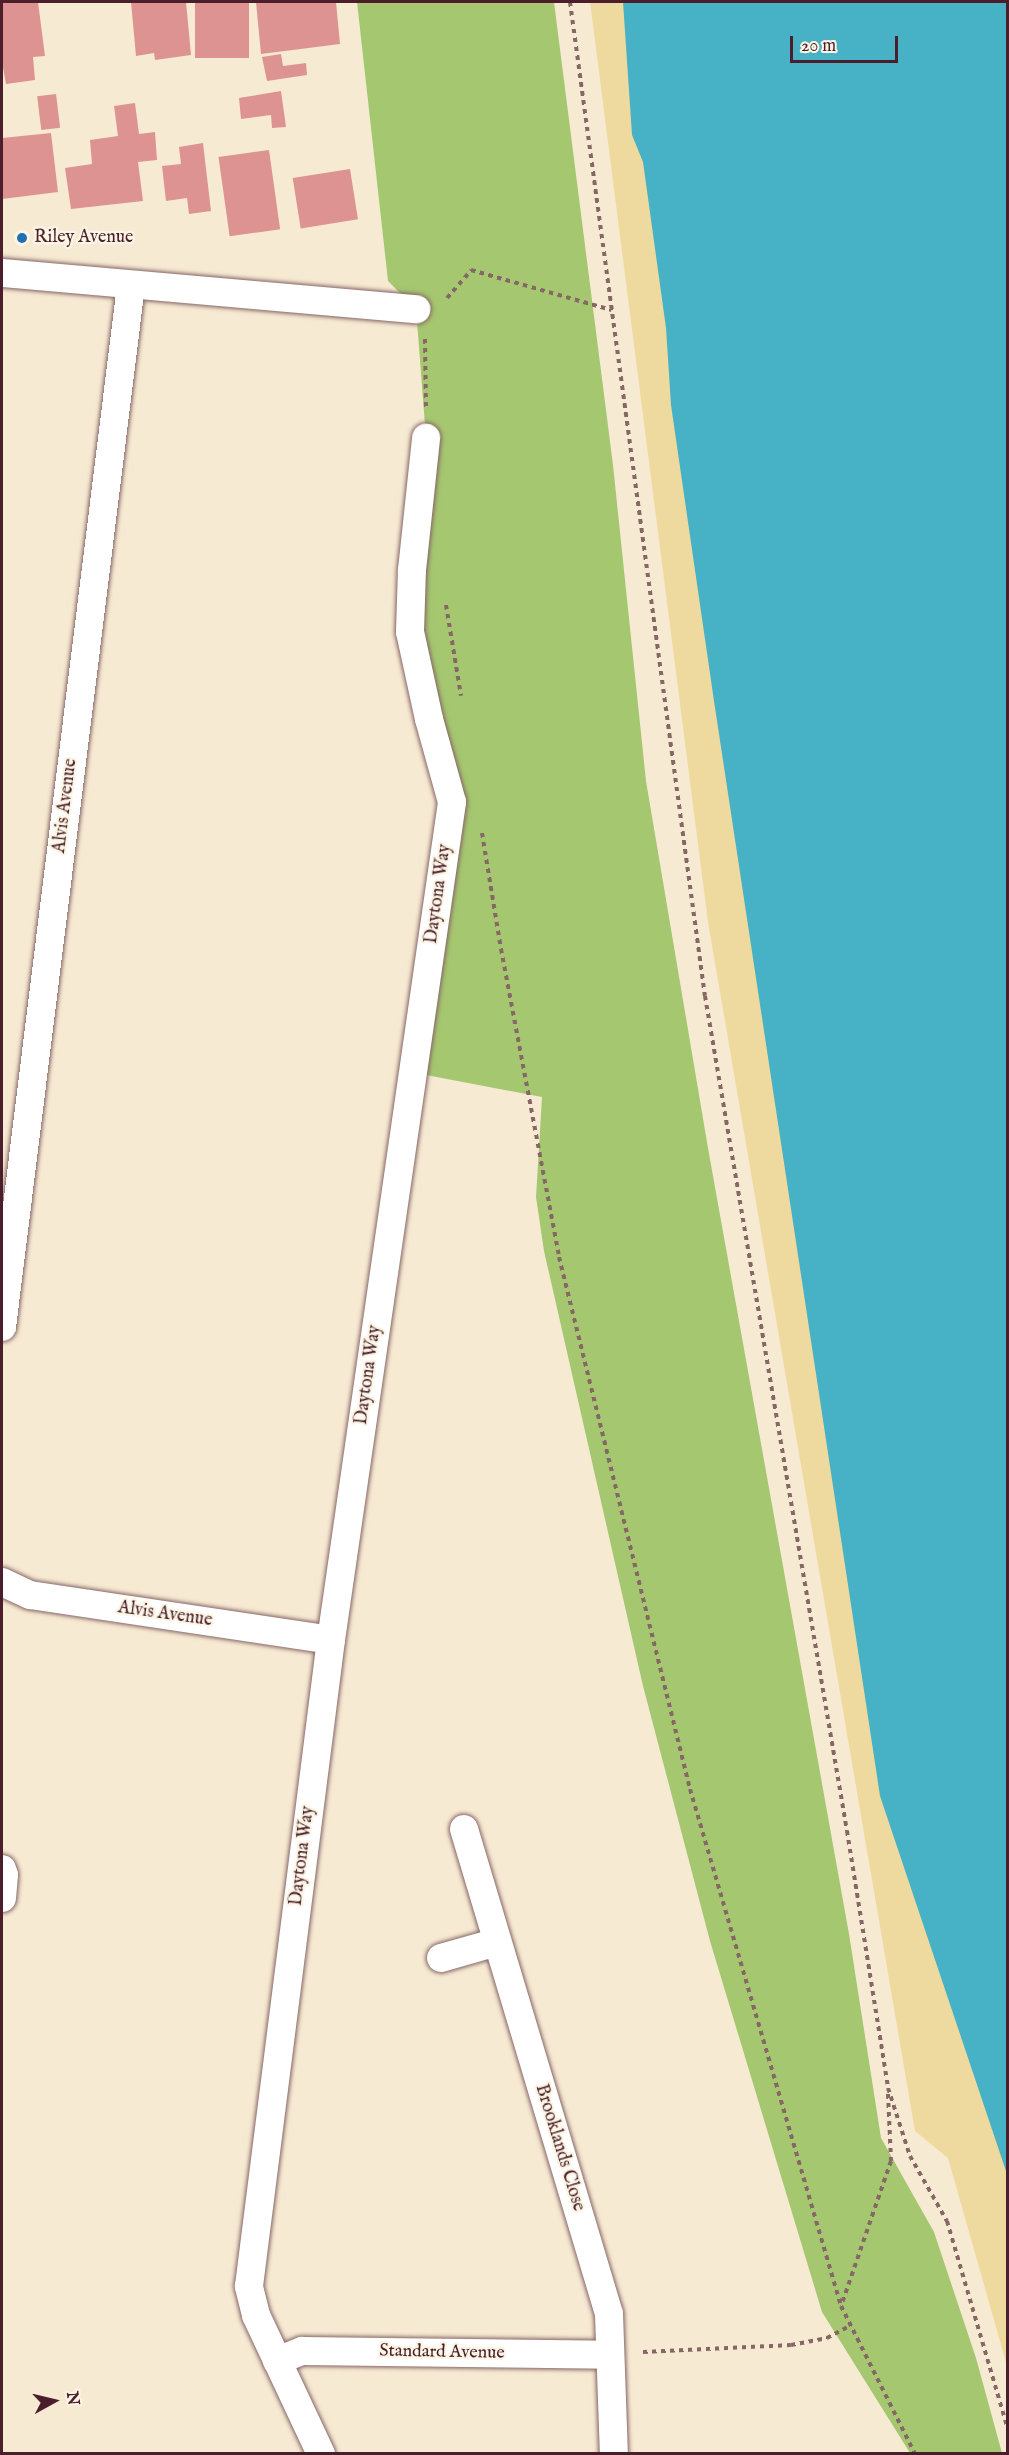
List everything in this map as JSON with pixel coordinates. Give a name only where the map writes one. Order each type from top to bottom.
[{"type":"street","points":[[2,273],[416,309]]},
{"type":"street","name":"Alvis Avenue","points":[[2,1328],[131,285]]},
{"type":"street","name":"Daytona Way","points":[[321,2454],[256,2315],[249,2286],[331,1640],[452,802],[429,719],[410,632],[412,570],[426,438]]},
{"type":"street","name":"Alvis Avenue","points":[[2,1582],[30,1594],[331,1640]]},
{"type":"street","name":"Brooklands Close","points":[[464,1829],[609,2314],[614,2454]]},
{"type":"street","points":[[2,1869],[4,1875],[2,1898]]},
{"type":"street","points":[[441,1958],[497,1942]]},
{"type":"street","name":"Standard Avenue","points":[[277,2361],[302,2351],[610,2355]]},
{"type":"path","points":[[570,2],[610,310],[705,996],[848,1831],[888,2088],[891,2161],[841,2306]]},
{"type":"path","points":[[416,309],[450,297],[471,270],[610,310]]},
{"type":"path","points":[[426,343],[426,438]]},
{"type":"path","points":[[445,598],[462,703]]},
{"type":"path","points":[[482,832],[501,949],[565,1280],[690,1789],[841,2306],[915,2454]]},
{"type":"path","points":[[888,2088],[910,2156],[947,2221],[1008,2430]]},
{"type":"path","points":[[610,2355],[791,2345],[827,2338],[851,2325]]},
{"type":"green space","points":[[357,2],[554,2],[613,465],[646,781],[708,1148],[849,1934],[881,2138],[934,2232],[976,2358],[1002,2453],[910,2453],[822,2312],[710,1941],[643,1686],[544,1251],[536,1197],[542,1097],[426,1075],[452,802],[410,632],[426,438],[416,309],[388,281]]},
{"type":"sand","points":[[590,2],[776,2],[1007,1693],[1007,2366],[948,2158],[915,2131],[708,922]]},
{"type":"water","points":[[623,2],[1007,2],[1007,2174],[880,1796],[671,405],[666,328],[643,162],[632,135]]},
{"type":"building","points":[[2,2],[38,2],[45,56],[33,57],[35,80],[6,84],[2,62]]},
{"type":"building","points":[[131,2],[186,2],[191,55],[155,60],[154,53],[136,56]]},
{"type":"building","points":[[195,2],[249,2],[249,58],[195,58]]},
{"type":"building","points":[[256,2],[336,2],[340,44],[261,54]]},
{"type":"building","points":[[281,54],[283,66],[306,63],[307,75],[267,81],[262,57]]},
{"type":"building","points":[[281,91],[286,127],[272,128],[271,115],[241,119],[239,98]]},
{"type":"building","points":[[56,94],[60,128],[41,130],[37,96]]},
{"type":"building","points":[[135,103],[139,134],[155,132],[157,160],[138,162],[143,201],[71,209],[65,168],[92,164],[90,140],[118,136],[114,106]]},
{"type":"building","points":[[51,133],[58,192],[2,199],[2,138]]},
{"type":"building","points":[[203,143],[211,211],[189,214],[187,198],[166,201],[162,166],[181,164],[179,147]]},
{"type":"building","points":[[269,150],[280,229],[230,236],[218,157]]},
{"type":"building","points":[[350,169],[358,219],[301,228],[293,178]]},
{"type":"place","name":"Riley Avenue","points":[[22,238]]}]
